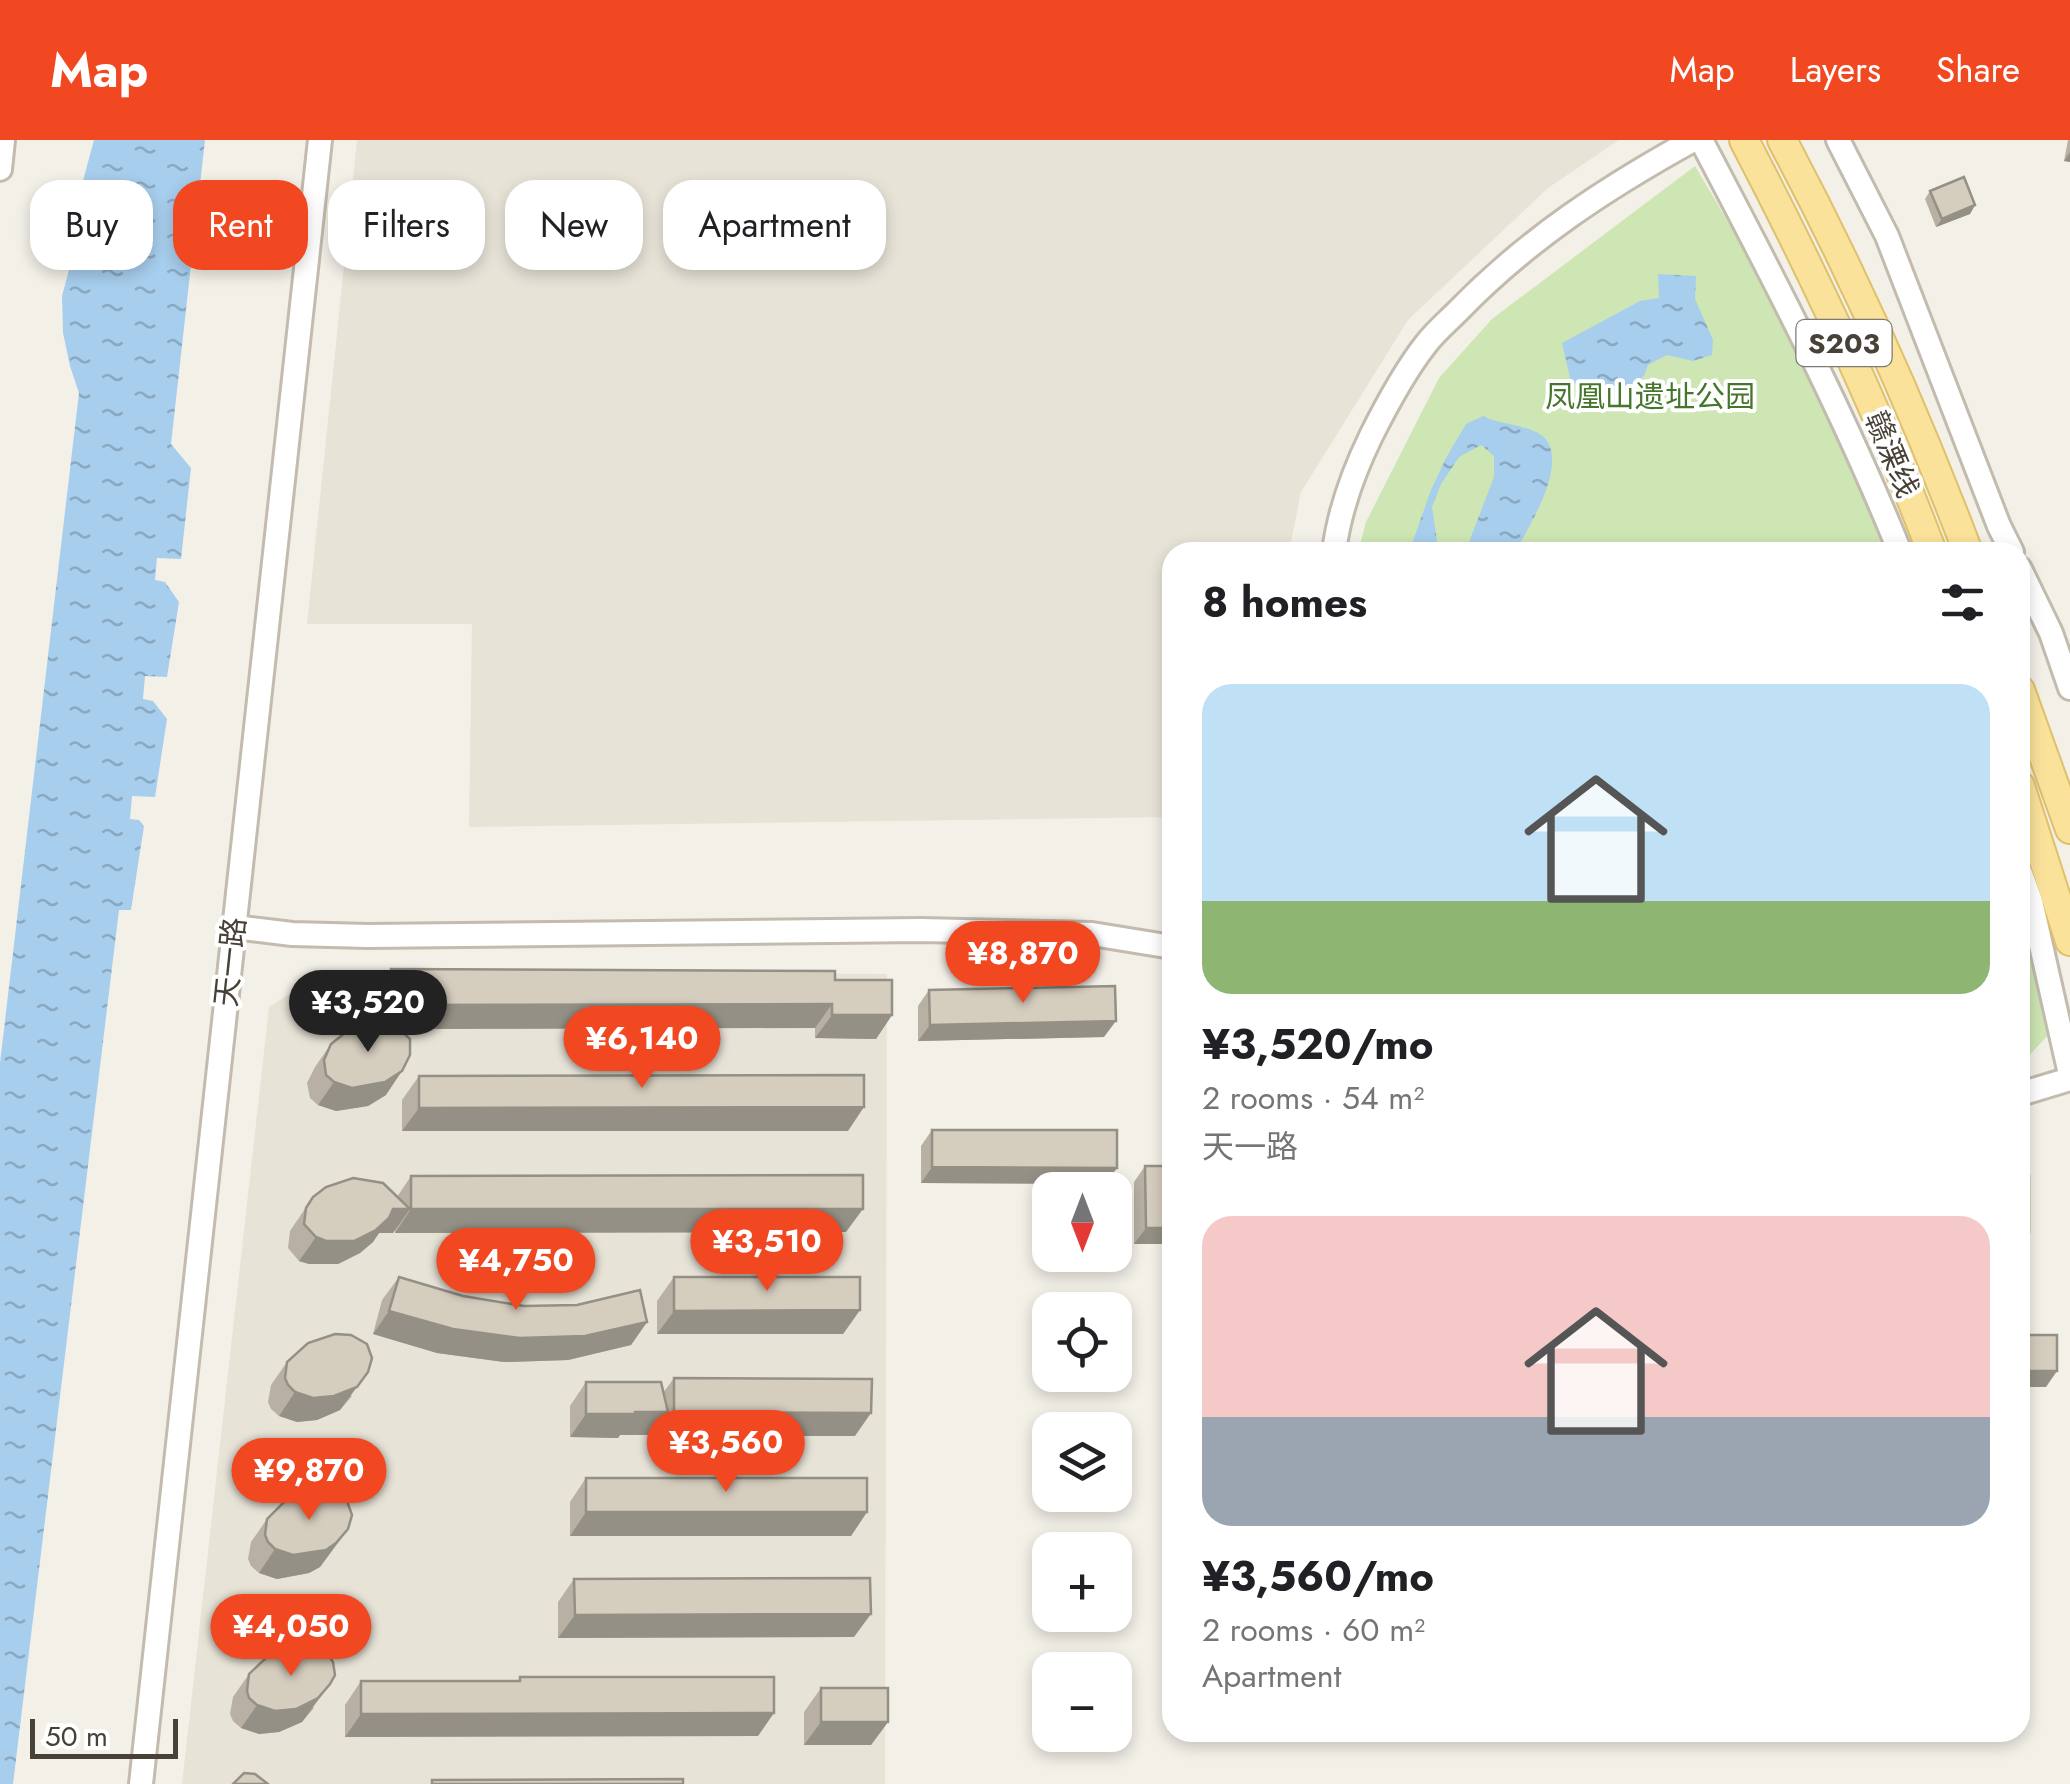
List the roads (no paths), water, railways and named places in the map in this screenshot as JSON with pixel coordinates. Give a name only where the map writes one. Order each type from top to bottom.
[{"type":"main road","name":"赣溧线","points":[[1744,140],[1860,377],[1928,542]]},
{"type":"main road","name":"赣溧线","points":[[1782,140],[1850,275],[1964,542]]},
{"type":"main road","points":[[2030,718],[2070,830]]},
{"type":"main road","points":[[2030,817],[2070,941]]},
{"type":"street","points":[[0,169],[3,140]]},
{"type":"street","name":"天一路","points":[[140,1784],[320,140]]},
{"type":"street","points":[[1335,542],[1338,521],[1359,460],[1390,399],[1426,343],[1482,286],[1543,234],[1636,172],[1693,140]]},
{"type":"street","points":[[1701,140],[1863,464],[1896,542]]},
{"type":"street","points":[[1838,140],[1887,236],[2007,542]]},
{"type":"street","points":[[2030,590],[2051,633],[2070,688]]},
{"type":"street","points":[[2030,901],[2070,1076],[2030,1090]]},
{"type":"street","points":[[234,927],[292,934],[368,936],[902,930],[1072,933],[1162,945]]},
{"type":"water","points":[[94,140],[205,140],[201,180],[173,180],[173,270],[190,270],[171,444],[191,468],[181,559],[157,558],[155,580],[165,582],[179,602],[167,677],[145,676],[143,699],[153,701],[167,719],[155,797],[132,796],[130,819],[139,820],[144,826],[131,910],[119,910],[13,1784],[0,1784],[0,1063],[79,393],[63,333],[62,296],[69,270],[153,270],[153,180],[83,180]]},
{"type":"water","points":[[1658,274],[1696,276],[1695,299],[1713,340],[1712,355],[1693,361],[1667,355],[1648,365],[1644,376],[1616,398],[1571,382],[1562,343],[1640,301],[1659,298]]},
{"type":"water","points":[[1483,416],[1529,429],[1547,442],[1552,455],[1551,472],[1521,542],[1469,542],[1494,477],[1494,456],[1481,445],[1459,457],[1441,484],[1432,507],[1437,542],[1413,542],[1431,490],[1466,424]]},
{"type":"park label","name":"凤凰山遗址公园","points":[[1650,396]]}]
